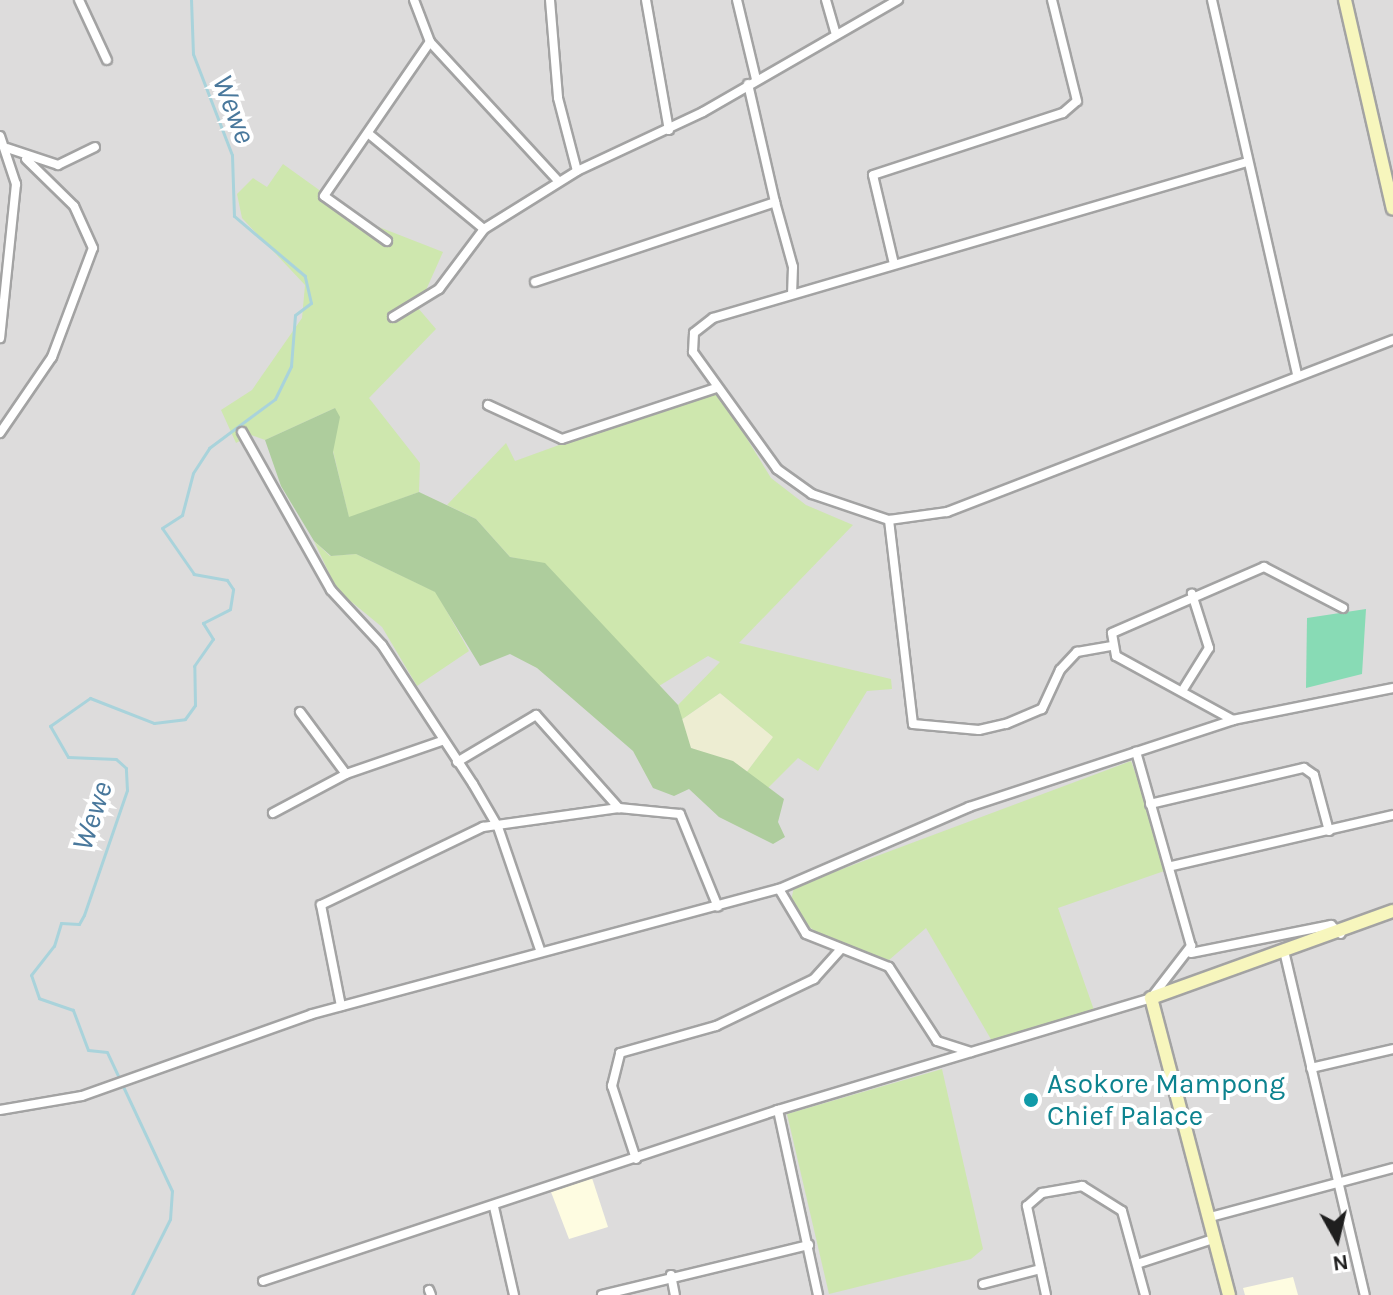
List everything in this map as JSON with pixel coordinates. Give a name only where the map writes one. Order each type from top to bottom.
[{"type":"street","points":[[79,0],[107,60]]},
{"type":"street","points":[[414,0],[430,42],[559,182]]},
{"type":"street","points":[[550,0],[558,98],[577,171]]},
{"type":"street","points":[[646,0],[669,130]]},
{"type":"street","points":[[737,0],[775,202],[793,267],[792,294]]},
{"type":"street","points":[[826,0],[835,32]]},
{"type":"street","points":[[393,317],[439,289],[484,229],[577,171],[669,130],[835,32],[898,0]]},
{"type":"street","points":[[894,264],[873,175],[1063,113],[1077,101],[1052,0]]},
{"type":"street","points":[[1212,0],[1297,373]]},
{"type":"street","points":[[1345,0],[1393,209]]},
{"type":"street","points":[[387,241],[324,196],[430,42]]},
{"type":"street","points":[[369,134],[484,229]]},
{"type":"street","points":[[0,136],[16,184],[0,338]]},
{"type":"street","points":[[0,433],[52,357],[93,248],[74,206],[26,159],[6,147]]},
{"type":"street","points":[[26,159],[74,162],[95,147]]},
{"type":"street","points":[[1247,162],[792,294],[700,324],[693,352],[777,469],[812,494],[889,520],[947,512],[1297,373],[1393,340]]},
{"type":"street","points":[[535,282],[775,202]]},
{"type":"street","points":[[488,405],[562,439],[716,388]]},
{"type":"street","points":[[242,432],[331,590],[382,645],[498,827],[540,950]]},
{"type":"street","points":[[889,520],[913,724],[979,730],[1006,724],[1050,701],[1066,661],[1086,647],[1110,646]]},
{"type":"street","points":[[1110,646],[1121,624],[1264,567],[1343,608]]},
{"type":"street","points":[[1184,688],[1209,648],[1192,594]]},
{"type":"street","points":[[1110,646],[1116,656],[1184,688],[1233,720]]},
{"type":"street","points":[[0,1110],[124,1083],[341,1006],[540,950],[779,889],[969,807],[1233,720],[1393,688]]},
{"type":"street","points":[[300,712],[346,774]]},
{"type":"street","points":[[457,762],[536,715],[619,808]]},
{"type":"street","points":[[273,813],[346,774],[442,741]]},
{"type":"street","points":[[1136,752],[1172,866],[1191,953]]},
{"type":"street","points":[[1150,804],[1304,768],[1314,775],[1329,831]]},
{"type":"street","points":[[341,1006],[321,905],[472,830],[619,808],[686,820],[718,907]]},
{"type":"street","points":[[1172,866],[1393,815]]},
{"type":"street","points":[[779,889],[806,934],[889,967],[937,1041],[971,1052]]},
{"type":"street","points":[[263,1281],[494,1207],[778,1110],[1285,955],[1341,935],[1393,911]]},
{"type":"street","points":[[1151,998],[1191,953],[1331,925],[1341,935]]},
{"type":"street","points":[[636,1159],[612,1086],[620,1053],[716,1026],[825,974],[841,949]]},
{"type":"street","points":[[1285,955],[1365,1295]]},
{"type":"street","points":[[1151,998],[1229,1295]]},
{"type":"street","points":[[1311,1068],[1393,1049]]},
{"type":"street","points":[[778,1110],[818,1295]]},
{"type":"street","points":[[1210,1217],[1393,1168]]},
{"type":"street","points":[[1046,1295],[1027,1206],[1042,1193],[1082,1186],[1122,1211],[1140,1263],[1145,1295]]},
{"type":"street","points":[[494,1207],[514,1295]]},
{"type":"street","points":[[1140,1263],[1213,1239]]},
{"type":"street","points":[[602,1295],[671,1275],[809,1245]]},
{"type":"street","points":[[983,1284],[1040,1269]]},
{"type":"street","points":[[671,1275],[675,1295]]},
{"type":"shaded area","points":[[0,0],[1393,0],[1393,1295],[0,1295]]},
{"type":"shaded area","points":[[592,1178],[608,1227],[569,1239],[551,1192]]},
{"type":"shaded area","points":[[1293,1277],[1298,1295],[1245,1295],[1243,1288]]},
{"type":"green space","points":[[283,164],[361,220],[443,252],[418,308],[436,329],[369,398],[420,463],[419,492],[349,518],[333,451],[335,408],[265,440],[251,435],[236,443],[221,410],[252,390],[302,318],[305,285],[242,218],[237,194],[253,178],[267,187]]},
{"type":"green space","points":[[716,388],[771,478],[806,505],[853,525],[739,643],[891,679],[892,689],[867,691],[818,771],[798,758],[766,790],[746,773],[773,737],[720,693],[681,720],[678,705],[720,662],[708,656],[659,686],[545,564],[510,557],[476,519],[447,505],[506,443],[515,461]]},
{"type":"green space","points":[[335,408],[340,417],[333,452],[349,517],[419,492],[476,519],[510,557],[545,563],[678,705],[691,748],[733,761],[784,799],[778,822],[785,837],[773,844],[719,817],[689,789],[674,796],[653,788],[633,751],[537,668],[510,654],[480,666],[435,592],[356,554],[331,556],[314,541],[281,486],[265,440]]},
{"type":"green space","points":[[314,541],[330,556],[356,554],[436,592],[469,651],[417,686],[382,627],[337,590]]},
{"type":"green space","points":[[1366,609],[1362,674],[1306,688],[1307,618]]},
{"type":"green space","points":[[720,693],[774,737],[746,773],[691,748],[684,734],[681,720]]},
{"type":"green space","points":[[1131,761],[1170,869],[1058,908],[1094,1010],[992,1041],[926,928],[889,960],[827,940],[800,920],[791,901],[794,887]]},
{"type":"green space","points":[[942,1069],[983,1249],[971,1259],[829,1294],[787,1114]]},
{"type":"waterway","name":"Wewe","points":[[132,1295],[170,1219],[172,1191],[107,1052],[88,1050],[73,1010],[39,998],[31,975],[54,946],[61,923],[79,924],[84,915],[127,790],[126,768],[116,759],[68,757],[50,726],[90,698],[154,723],[185,719],[195,705],[194,666],[213,639],[203,623],[230,609],[233,589],[227,580],[194,574],[162,528],[182,515],[193,473],[209,448],[275,399],[291,366],[295,315],[311,303],[305,276],[234,216],[232,155],[193,54],[191,0]]},
{"type":"place","name":"Asokore Mampong Chief Palace","points":[[1031,1100]]}]
